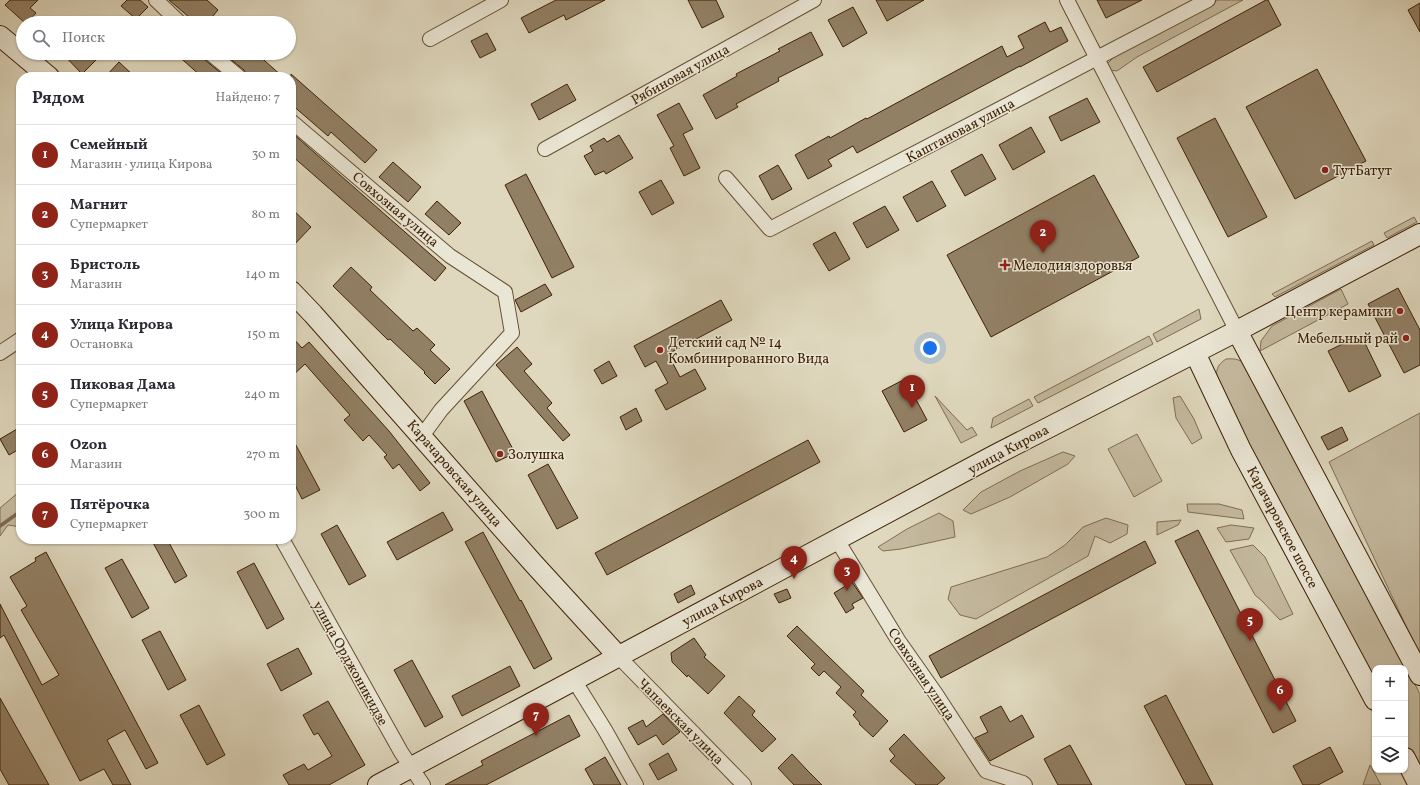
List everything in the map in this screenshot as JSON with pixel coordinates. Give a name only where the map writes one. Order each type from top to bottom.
[{"type":"street","points":[[156,0],[173,16]]},
{"type":"street","points":[[430,39],[501,0]]},
{"type":"street","name":"Рябиновая улица","points":[[545,149],[814,0]]},
{"type":"street","points":[[1067,0],[1237,331],[1420,676]]},
{"type":"street","name":"Каштановая улица","points":[[726,178],[770,229],[1208,0]]},
{"type":"street","points":[[0,36],[16,49]]},
{"type":"street","points":[[29,60],[43,72]]},
{"type":"street","points":[[218,60],[233,72]]},
{"type":"street","name":"Совхозная улица","points":[[296,125],[450,256],[505,292],[512,333],[441,410],[422,436]]},
{"type":"street","name":"улица Кирова","points":[[378,785],[996,455],[1195,353],[1420,234]]},
{"type":"street","name":"Карачаровская улица","points":[[296,295],[533,563],[618,656]]},
{"type":"street","points":[[0,353],[16,342]]},
{"type":"street","name":"Карачаровское шоссе","points":[[1195,353],[1241,450],[1372,694]]},
{"type":"street","name":"Совхозная улица","points":[[837,540],[898,640],[936,694],[986,771],[1023,783],[1025,785]]},
{"type":"street","name":"улица Орджоникидзе","points":[[285,544],[401,752],[423,785]]},
{"type":"street","name":"Чапаевская улица","points":[[618,656],[744,785]]},
{"type":"street","points":[[574,680],[605,730],[636,785]]},
{"type":"street","points":[[1408,764],[1419,785]]},
{"type":"shaded area","points":[[1218,0],[1243,0],[1137,57],[1117,71],[1110,70],[1107,64],[1115,56]]},
{"type":"shaded area","points":[[1414,217],[1417,222],[1387,238],[1384,233]]},
{"type":"shaded area","points":[[1372,241],[1374,245],[1275,297],[1272,294]]},
{"type":"shaded area","points":[[1341,289],[1348,304],[1260,351],[1261,341],[1272,326]]},
{"type":"shaded area","points":[[1199,309],[1201,319],[1157,342],[1153,334]]},
{"type":"shaded area","points":[[1149,336],[1153,344],[1038,403],[1034,397]]},
{"type":"shaded area","points":[[1226,359],[1233,359],[1243,362],[1248,366],[1405,665],[1372,665],[1372,680],[1217,382],[1217,369]]},
{"type":"shaded area","points":[[935,396],[967,430],[972,427],[977,435],[961,443]]},
{"type":"shaded area","points":[[1180,396],[1194,419],[1202,438],[1192,444],[1176,418],[1173,398]]},
{"type":"shaded area","points":[[1029,399],[1033,406],[991,428],[993,418]]},
{"type":"shaded area","points":[[1420,413],[1420,656],[1329,462]]},
{"type":"shaded area","points":[[1137,434],[1162,481],[1134,497],[1108,449]]},
{"type":"shaded area","points":[[1063,452],[1075,456],[1068,464],[1010,497],[971,514],[963,510],[981,492],[1020,471]]},
{"type":"shaded area","points":[[16,495],[16,526],[8,525],[0,536],[0,508]]},
{"type":"shaded area","points":[[1187,504],[1219,504],[1242,510],[1244,519],[1188,512]]},
{"type":"shaded area","points":[[939,513],[953,521],[955,537],[901,549],[883,551],[878,547],[907,529]]},
{"type":"shaded area","points":[[1106,518],[1128,525],[1127,534],[1110,543],[1095,536],[1088,556],[976,619],[960,615],[948,599],[951,587],[1047,557],[1065,545],[1083,527]]},
{"type":"shaded area","points":[[1181,520],[1178,525],[1157,535],[1157,522]]},
{"type":"shaded area","points":[[1231,525],[1254,528],[1249,539],[1226,542],[1217,528]]},
{"type":"shaded area","points":[[1253,545],[1265,557],[1293,614],[1280,620],[1255,595],[1230,550]]},
{"type":"shaded area","points":[[1408,671],[1420,694],[1420,773],[1408,750]]},
{"type":"shaded area","points":[[1370,765],[1372,773],[1374,773],[1381,785],[1363,785]]},
{"type":"building","points":[[10,0],[38,0],[30,8],[36,13],[33,16],[17,16],[5,5]]},
{"type":"building","points":[[127,0],[140,0],[148,7],[139,16],[133,16],[121,6]]},
{"type":"building","points":[[169,0],[207,0],[218,10],[213,16],[188,16]]},
{"type":"building","points":[[556,0],[605,0],[566,20],[564,15],[529,33],[521,18]]},
{"type":"building","points":[[688,0],[716,0],[724,17],[702,28]]},
{"type":"building","points":[[876,0],[924,0],[887,21]]},
{"type":"building","points":[[1097,0],[1142,0],[1106,18]]},
{"type":"building","points":[[1268,0],[1281,25],[1157,92],[1143,67]]},
{"type":"building","points":[[1420,3],[1420,32],[1408,10]]},
{"type":"building","points":[[853,7],[867,33],[843,47],[828,20]]},
{"type":"building","points":[[1045,22],[1050,32],[1061,27],[1068,41],[857,153],[853,146],[828,160],[832,166],[808,179],[795,155],[829,136],[830,138],[866,118],[867,119],[1002,46],[1007,57],[1024,48],[1018,36]]},
{"type":"building","points":[[811,32],[823,55],[778,78],[779,81],[736,104],[738,107],[716,119],[703,95],[737,76],[736,74],[780,51],[778,49]]},
{"type":"building","points":[[487,33],[496,50],[480,58],[471,41]]},
{"type":"building","points":[[69,60],[96,60],[84,72],[80,72]]},
{"type":"building","points":[[183,60],[205,60],[220,72],[196,72]]},
{"type":"building","points":[[232,60],[264,60],[277,72],[245,72]]},
{"type":"building","points":[[119,62],[130,72],[110,72]]},
{"type":"building","points":[[1317,69],[1366,161],[1295,199],[1246,107]]},
{"type":"building","points":[[296,78],[377,150],[365,163],[331,132],[328,136],[296,108]]},
{"type":"building","points":[[567,84],[576,100],[539,120],[531,104]]},
{"type":"building","points":[[1087,98],[1100,122],[1061,141],[1049,117]]},
{"type":"building","points":[[679,103],[693,129],[683,134],[700,168],[684,176],[670,148],[674,146],[657,115]]},
{"type":"building","points":[[1215,118],[1267,217],[1228,237],[1177,138]]},
{"type":"building","points":[[1031,127],[1045,152],[1013,170],[999,145]]},
{"type":"building","points":[[619,135],[633,158],[606,174],[604,171],[595,175],[584,156],[593,151],[590,146],[604,138],[607,142]]},
{"type":"building","points":[[296,136],[446,268],[435,281],[296,159]]},
{"type":"building","points":[[982,154],[996,179],[965,196],[951,171]]},
{"type":"building","points":[[393,162],[421,187],[408,202],[379,177]]},
{"type":"building","points":[[778,165],[792,189],[772,200],[759,176]]},
{"type":"building","points":[[526,174],[574,267],[552,278],[505,185]]},
{"type":"building","points":[[1094,175],[1139,257],[991,337],[947,255]]},
{"type":"building","points":[[661,180],[674,203],[652,215],[639,192]]},
{"type":"building","points":[[932,181],[946,206],[917,222],[903,197]]},
{"type":"building","points":[[437,201],[461,223],[449,235],[425,214]]},
{"type":"building","points":[[885,206],[899,230],[867,248],[853,223]]},
{"type":"building","points":[[296,213],[311,227],[296,243]]},
{"type":"building","points":[[835,232],[850,259],[829,271],[813,244]]},
{"type":"building","points":[[351,267],[372,287],[370,290],[413,331],[417,328],[435,345],[430,350],[450,369],[435,384],[424,373],[425,372],[390,339],[388,340],[333,286]]},
{"type":"building","points":[[545,284],[552,295],[521,312],[515,300]]},
{"type":"building","points":[[1398,288],[1420,330],[1420,365],[1404,373],[1368,304]]},
{"type":"building","points":[[721,300],[732,320],[668,354],[680,377],[695,369],[706,389],[666,410],[655,390],[668,383],[656,361],[645,367],[634,346]]},
{"type":"building","points":[[1361,335],[1381,376],[1349,392],[1328,351]]},
{"type":"building","points":[[296,341],[302,348],[309,342],[389,431],[430,483],[420,491],[399,464],[393,469],[384,457],[387,455],[369,435],[363,441],[344,420],[350,415],[305,364],[296,372]]},
{"type":"building","points":[[517,347],[532,364],[524,371],[552,403],[547,408],[570,435],[563,441],[496,365]]},
{"type":"building","points":[[609,361],[617,376],[602,384],[594,370]]},
{"type":"building","points":[[905,379],[927,420],[904,432],[882,391]]},
{"type":"building","points":[[482,391],[515,453],[496,462],[464,401]]},
{"type":"building","points":[[636,408],[642,421],[626,430],[620,417]]},
{"type":"building","points":[[1342,427],[1348,440],[1328,450],[1321,437]]},
{"type":"building","points":[[16,430],[16,451],[9,455],[0,439]]},
{"type":"building","points":[[808,440],[820,462],[607,575],[595,553]]},
{"type":"building","points":[[296,445],[320,490],[302,499],[296,487]]},
{"type":"building","points":[[548,464],[578,518],[557,529],[528,475]]},
{"type":"building","points":[[443,512],[453,530],[397,560],[387,542]]},
{"type":"building","points":[[337,525],[366,576],[349,585],[321,534]]},
{"type":"building","points":[[1198,530],[1296,721],[1273,733],[1175,541]]},
{"type":"building","points":[[483,532],[552,659],[534,669],[465,542]]},
{"type":"building","points":[[1145,541],[1156,563],[941,678],[929,656]]},
{"type":"building","points":[[154,544],[170,544],[187,576],[175,583]]},
{"type":"building","points":[[46,552],[158,763],[146,769],[125,730],[107,740],[131,785],[113,785],[104,769],[80,781],[4,635],[0,638],[0,604],[42,685],[59,675],[21,610],[27,606],[10,577],[36,561],[35,558]]},
{"type":"building","points":[[122,559],[149,608],[132,618],[105,568]]},
{"type":"building","points":[[254,563],[284,619],[267,629],[237,572]]},
{"type":"building","points":[[852,582],[863,598],[852,604],[854,608],[846,613],[834,593]]},
{"type":"building","points":[[691,585],[695,594],[678,603],[674,594]]},
{"type":"building","points":[[787,589],[791,598],[779,603],[774,594]]},
{"type":"building","points":[[797,626],[864,691],[861,695],[888,721],[873,737],[859,724],[860,723],[853,715],[856,712],[836,693],[841,687],[824,671],[819,676],[811,668],[815,664],[787,636]]},
{"type":"building","points":[[160,631],[186,680],[168,690],[142,640]]},
{"type":"building","points":[[694,638],[706,655],[704,657],[725,676],[708,694],[688,675],[687,677],[672,662],[671,653]]},
{"type":"building","points":[[298,648],[312,674],[281,691],[267,664]]},
{"type":"building","points":[[412,660],[443,717],[425,727],[394,670]]},
{"type":"building","points":[[510,666],[520,686],[462,716],[452,696]]},
{"type":"building","points":[[1166,695],[1213,785],[1186,785],[1144,706]]},
{"type":"building","points":[[739,696],[755,711],[752,715],[776,739],[762,752],[724,713]]},
{"type":"building","points":[[0,698],[49,785],[9,785],[0,769]]},
{"type":"building","points":[[328,701],[365,765],[329,785],[289,785],[283,775],[304,764],[308,770],[332,756],[318,733],[314,735],[303,715]]},
{"type":"building","points":[[199,705],[225,755],[207,765],[180,715]]},
{"type":"building","points":[[1001,706],[1010,722],[1022,715],[1034,737],[990,761],[975,738],[988,732],[980,717]]},
{"type":"building","points":[[663,714],[680,732],[663,745],[656,735],[638,745],[628,728],[643,720],[646,727]]},
{"type":"building","points":[[569,715],[580,736],[486,785],[445,785],[483,765],[481,761]]},
{"type":"building","points":[[904,734],[945,778],[937,785],[916,785],[890,761],[895,756],[889,749]]},
{"type":"building","points":[[1070,745],[1092,785],[1058,785],[1044,759]]},
{"type":"building","points":[[1330,747],[1343,772],[1318,785],[1303,785],[1293,766]]},
{"type":"building","points":[[668,753],[677,770],[658,780],[649,764]]},
{"type":"building","points":[[792,754],[822,785],[794,785],[778,768]]},
{"type":"building","points":[[605,757],[621,785],[594,785],[585,769]]},
{"type":"waterway","points":[[0,526],[16,515]]},
{"type":"place","name":"ТутБатут","points":[[1325,170]]},
{"type":"place","name":"Магнит","points":[[1043,253]]},
{"type":"place","name":"Мелодия здоровья","points":[[1005,265]]},
{"type":"place","name":"Центр керамики","points":[[1400,311]]},
{"type":"place","name":"Мебельный рай","points":[[1406,338]]},
{"type":"place","name":"Детский сад № 14 Комбинированного Вида","points":[[660,350]]},
{"type":"place","name":"Семейный","points":[[912,408]]},
{"type":"place","name":"Золушка","points":[[500,454]]},
{"type":"place","name":"Улица Кирова","points":[[794,579]]},
{"type":"place","name":"Бристоль","points":[[847,591]]},
{"type":"place","name":"Пиковая Дама","points":[[1250,641]]},
{"type":"place","name":"Ozon","points":[[1280,711]]},
{"type":"place","name":"Пятёрочка","points":[[536,736]]}]
